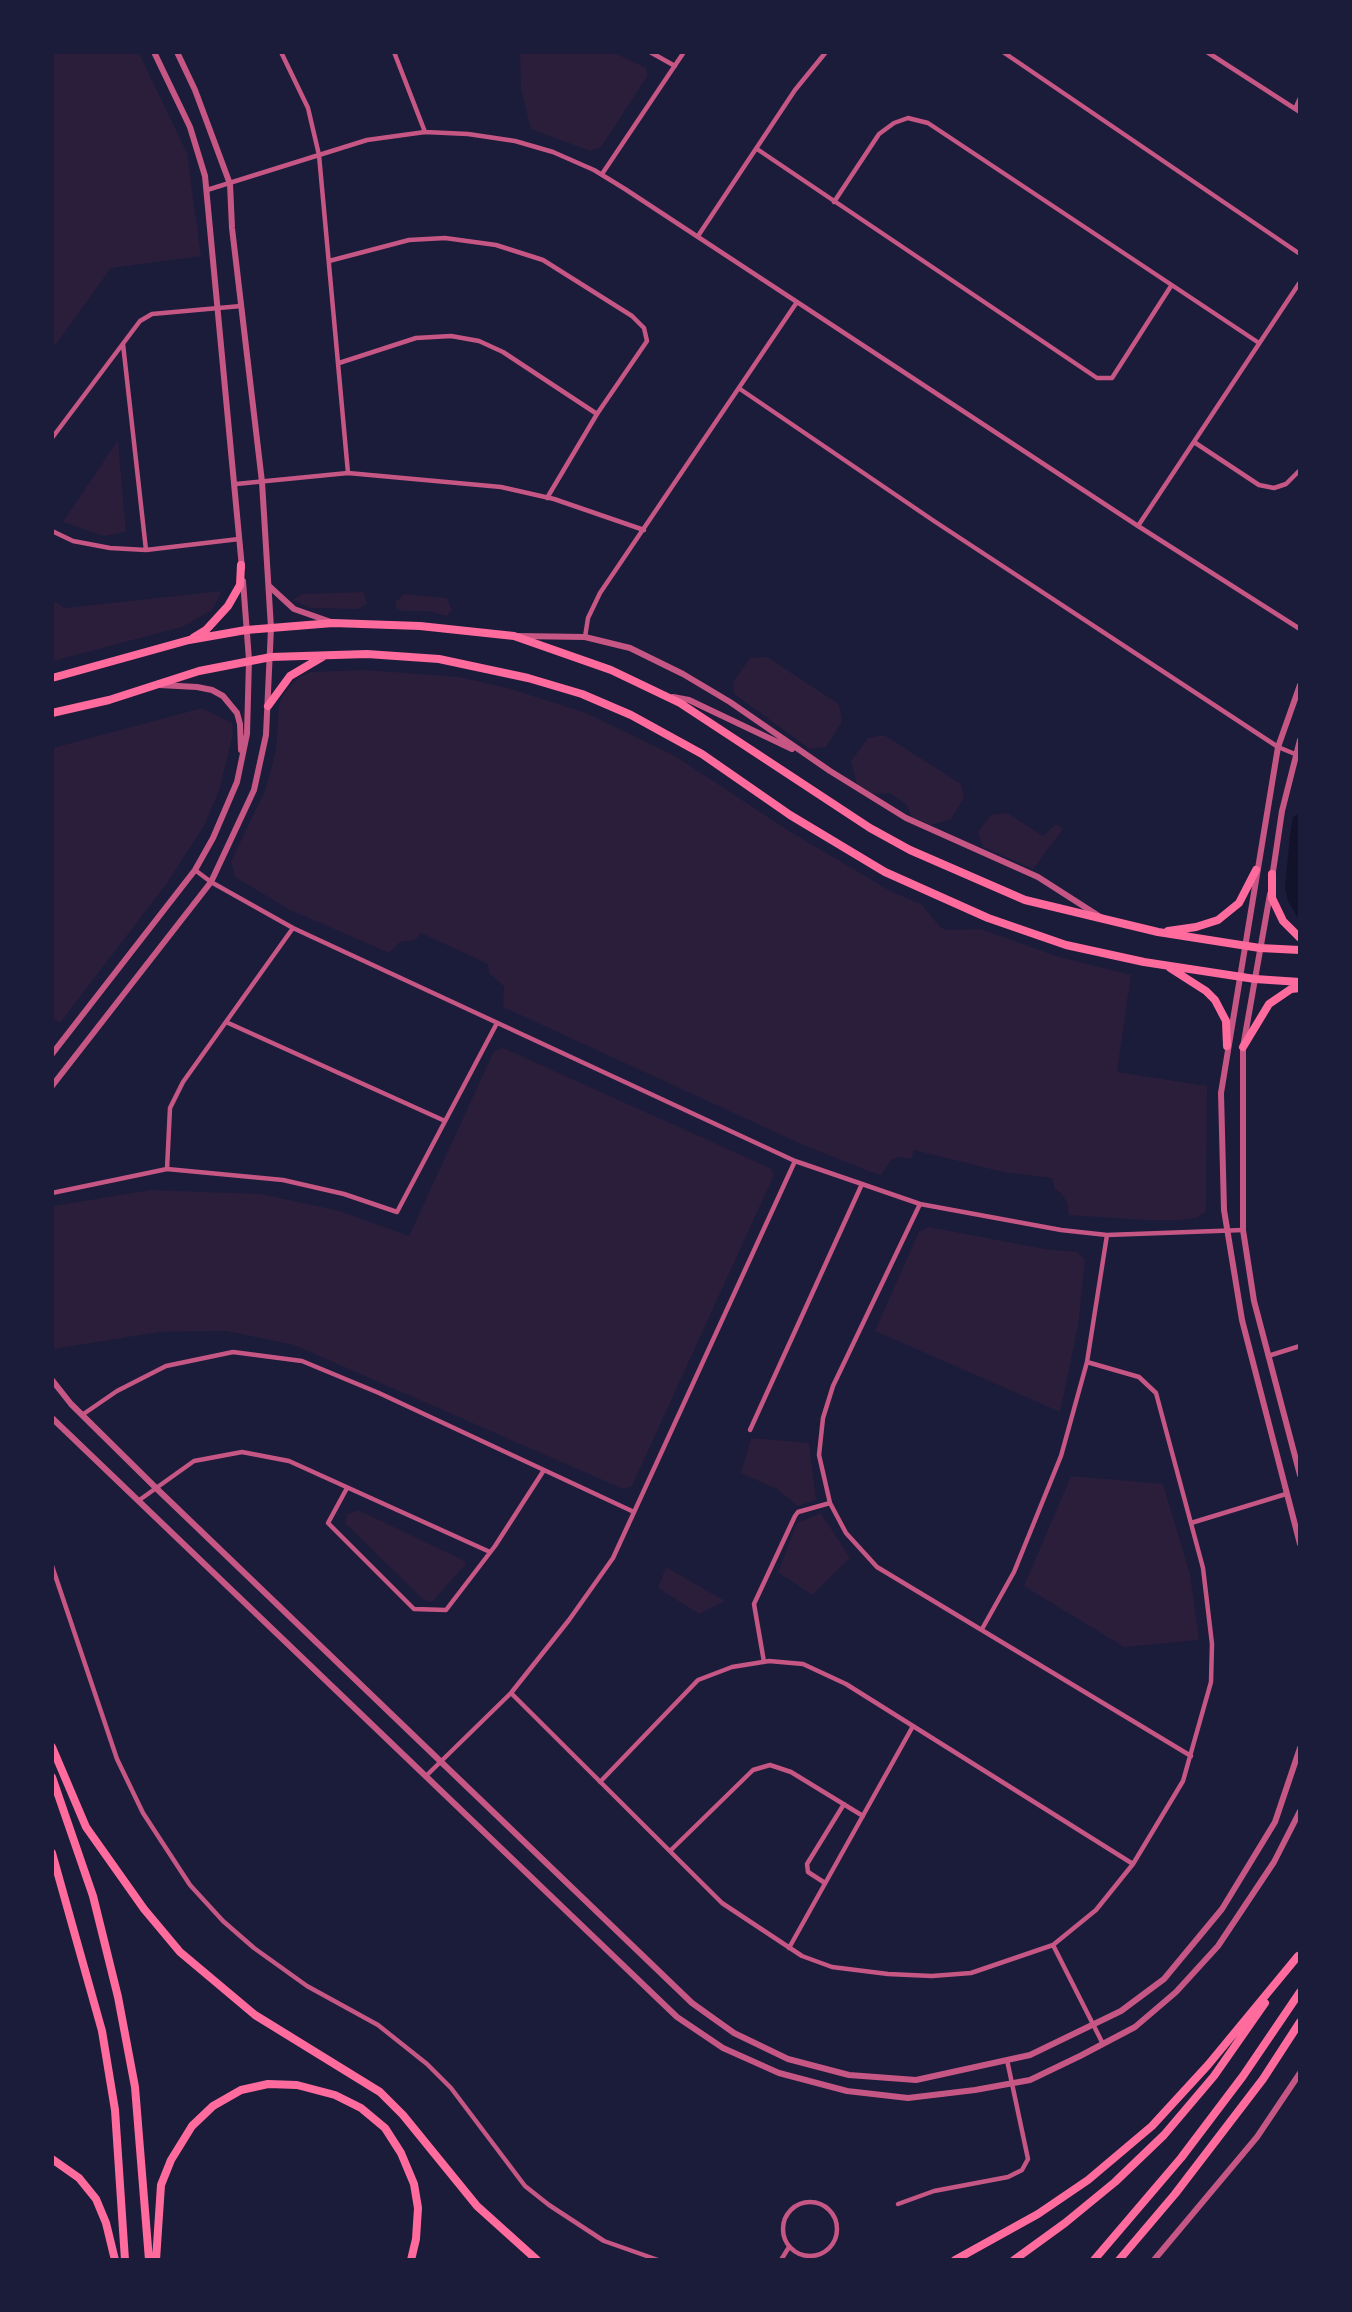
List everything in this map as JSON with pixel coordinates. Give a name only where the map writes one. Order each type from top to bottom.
[{"type":"highway","points":[[52,1748],[86,1827],[144,1910],[180,1952],[255,2015],[380,2092],[403,2115],[477,2206],[537,2259]]},
{"type":"highway","points":[[52,1777],[93,1896],[118,1997],[135,2087],[149,2259]]},
{"type":"highway","points":[[52,1853],[102,2031],[115,2110],[125,2259]]},
{"type":"highway","points":[[955,2259],[1038,2214],[1088,2180],[1152,2126],[1208,2066],[1299,1954]]},
{"type":"highway","points":[[1014,2259],[1065,2223],[1115,2182],[1164,2135],[1214,2076],[1299,1954]]},
{"type":"highway","points":[[1094,2259],[1181,2158],[1243,2076],[1299,1992]]},
{"type":"highway","points":[[1119,2259],[1175,2194],[1243,2105],[1299,2022]]},
{"type":"highway","points":[[156,2259],[161,2186],[171,2160],[192,2126],[213,2106],[241,2090],[268,2084],[297,2085],[335,2095],[361,2108],[385,2128],[401,2153],[414,2184],[418,2208],[416,2239],[411,2259]]},
{"type":"highway","points":[[52,2158],[79,2178],[96,2199],[106,2223],[115,2259]]},
{"type":"main road","points":[[189,640],[206,630],[228,606],[240,585],[241,565]]},
{"type":"main road","points":[[52,678],[189,640],[246,630],[335,623],[420,626],[514,636],[611,670],[667,696],[829,803],[910,850],[1025,900],[1158,932],[1244,946],[1299,950]]},
{"type":"main road","points":[[52,713],[249,660],[271,657],[367,654],[439,659],[528,678],[582,694],[631,715],[702,754],[790,815],[885,872],[988,918],[1066,945],[1166,965],[1255,979],[1299,982]]},
{"type":"main road","points":[[268,706],[290,676],[327,655]]},
{"type":"main road","points":[[1158,932],[1196,927],[1218,920],[1239,903],[1256,870]]},
{"type":"main road","points":[[1272,874],[1272,898],[1282,921],[1299,938]]},
{"type":"main road","points":[[1166,965],[1206,991],[1215,1000],[1226,1021],[1227,1046]]},
{"type":"main road","points":[[1243,1047],[1269,1004],[1291,989],[1299,988]]},
{"type":"street","points":[[52,1054],[195,870],[213,838],[237,782],[247,734],[249,660],[236,484],[207,190],[190,127],[154,52]]},
{"type":"street","points":[[52,1086],[211,882],[254,790],[266,735],[271,628],[262,482],[241,306],[230,184],[195,90],[177,52]]},
{"type":"street","points":[[281,52],[308,108],[319,155],[348,473]]},
{"type":"street","points":[[394,52],[424,132]]},
{"type":"street","points":[[650,52],[675,66]]},
{"type":"street","points":[[602,174],[684,52]]},
{"type":"street","points":[[699,236],[800,82],[826,52]]},
{"type":"street","points":[[1003,52],[1299,254]]},
{"type":"street","points":[[1207,52],[1297,111],[1299,98]]},
{"type":"street","points":[[834,202],[879,134],[894,123],[909,118],[928,123],[1259,343]]},
{"type":"street","points":[[207,190],[367,140],[424,132],[468,134],[515,141],[553,152],[602,174],[699,236],[1138,526],[1299,629]]},
{"type":"street","points":[[757,149],[1097,378],[1112,378],[1171,286]]},
{"type":"street","points":[[329,261],[409,240],[445,238],[496,244],[543,260],[632,316],[644,328],[647,341],[597,414],[547,498]]},
{"type":"street","points":[[1138,526],[1299,282]]},
{"type":"street","points":[[585,638],[588,618],[600,593],[797,302]]},
{"type":"street","points":[[52,438],[140,321],[152,314],[241,306]]},
{"type":"street","points":[[339,363],[416,338],[451,336],[479,341],[503,352],[597,414]]},
{"type":"street","points":[[123,344],[146,550]]},
{"type":"street","points":[[740,388],[934,521],[1278,747],[1295,754]]},
{"type":"street","points":[[1194,442],[1259,485],[1274,488],[1286,484],[1299,470]]},
{"type":"street","points":[[236,484],[348,473],[501,487],[547,498],[644,530]]},
{"type":"street","points":[[52,531],[73,541],[110,548],[146,550],[239,539]]},
{"type":"street","points":[[268,585],[294,609],[335,623]]},
{"type":"street","points":[[514,636],[585,638],[630,648],[683,674],[730,702],[809,757],[906,818],[1038,877],[1106,921]]},
{"type":"street","points":[[156,685],[212,690],[231,704],[240,724],[240,764]]},
{"type":"street","points":[[1299,685],[1278,747],[1221,1093],[1227,1230],[1242,1320],[1299,1544]]},
{"type":"street","points":[[667,696],[689,700],[809,757]]},
{"type":"street","points":[[1299,740],[1272,874],[1243,1047],[1243,1230],[1254,1301],[1299,1475]]},
{"type":"street","points":[[195,870],[211,882],[293,928],[795,1161],[920,1204],[1020,1223],[1107,1235],[1243,1230]]},
{"type":"street","points":[[167,1169],[170,1108],[183,1082],[293,928]]},
{"type":"street","points":[[226,1022],[445,1122]]},
{"type":"street","points":[[52,1193],[167,1169],[283,1180],[344,1194],[397,1212],[496,1023]]},
{"type":"street","points":[[426,1776],[511,1693],[569,1620],[613,1558],[795,1161]]},
{"type":"street","points":[[750,1430],[862,1184]]},
{"type":"street","points":[[920,1204],[833,1386],[823,1418],[819,1455],[830,1503],[846,1533],[877,1567],[1191,1756]]},
{"type":"street","points":[[982,1629],[1014,1572],[1038,1518],[1061,1456],[1088,1362],[1107,1235]]},
{"type":"street","points":[[1267,1356],[1299,1346]]},
{"type":"street","points":[[82,1415],[117,1391],[166,1366],[233,1352],[302,1361],[380,1393],[634,1512]]},
{"type":"street","points":[[511,1693],[722,1903],[789,1948],[832,1967],[888,1974],[932,1976],[971,1973],[1053,1945],[1095,1910],[1133,1864],[1183,1781],[1211,1682],[1212,1644],[1203,1568],[1156,1393],[1139,1377],[1088,1362]]},
{"type":"street","points":[[52,1380],[82,1415],[156,1488],[692,2003],[734,2033],[788,2059],[849,2075],[916,2079],[1030,2055],[1122,2011],[1164,1979],[1222,1910],[1275,1822],[1299,1748]]},
{"type":"street","points":[[52,1418],[677,2017],[723,2048],[779,2073],[847,2091],[908,2098],[1030,2080],[1103,2044],[1143,2020],[1176,1992],[1218,1946],[1274,1862],[1299,1811]]},
{"type":"street","points":[[138,1501],[194,1461],[243,1452],[289,1461],[490,1552]]},
{"type":"street","points":[[347,1488],[328,1523],[414,1609],[446,1610],[490,1552],[544,1470]]},
{"type":"street","points":[[1191,1523],[1286,1494]]},
{"type":"street","points":[[764,1662],[754,1604],[798,1512],[830,1503]]},
{"type":"street","points":[[52,1566],[117,1759],[143,1813],[190,1886],[223,1921],[255,1948],[307,1986],[378,2025],[427,2064],[470,2111],[525,2186],[541,2199],[604,2241],[658,2259]]},
{"type":"street","points":[[600,1782],[698,1680],[732,1667],[764,1662],[803,1664],[846,1684],[1133,1864]]},
{"type":"street","points":[[789,1948],[913,1726]]},
{"type":"street","points":[[670,1851],[753,1770],[770,1765],[791,1772],[863,1816]]},
{"type":"street","points":[[825,1883],[808,1872],[807,1864],[844,1804]]},
{"type":"street","points":[[1053,1945],[1103,2044]]},
{"type":"street","points":[[898,2204],[934,2191],[1008,2177],[1022,2170],[1028,2159],[1006,2060]]},
{"type":"street","points":[[1154,2259],[1257,2137],[1299,2073]]},
{"type":"street","points":[[799,2259],[811,2256],[827,2250],[837,2234],[834,2216],[821,2204],[803,2202],[788,2212],[782,2230],[789,2247],[798,2254],[811,2256]]},
{"type":"street","points":[[781,2259],[789,2247]]},
{"type":"shaded area","points":[[53,52],[139,53],[187,153],[201,256],[111,268],[53,348]]},
{"type":"shaded area","points":[[520,53],[615,53],[646,68],[648,75],[601,147],[590,151],[531,129],[521,89]]},
{"type":"shaded area","points":[[118,440],[126,532],[104,536],[63,522]]},
{"type":"shaded area","points":[[222,591],[212,610],[182,627],[53,661],[53,600],[65,608]]},
{"type":"shaded area","points":[[364,592],[367,604],[357,609],[310,608],[293,600],[302,594]]},
{"type":"shaded area","points":[[404,594],[447,598],[452,610],[447,616],[428,611],[402,611],[396,608],[396,602]]},
{"type":"shaded area","points":[[767,657],[839,704],[842,722],[826,747],[810,749],[734,694],[733,682],[750,658]]},
{"type":"shaded area","points":[[366,670],[459,677],[508,688],[586,713],[675,756],[789,831],[892,892],[921,904],[940,927],[947,930],[981,929],[1059,957],[1131,975],[1117,1072],[1207,1086],[1206,1211],[1197,1218],[1179,1220],[1069,1215],[1067,1203],[1062,1194],[1055,1189],[1052,1178],[1003,1172],[914,1150],[911,1159],[898,1157],[891,1160],[881,1175],[868,1171],[801,1144],[503,1007],[504,986],[489,973],[488,964],[421,933],[415,940],[400,942],[389,953],[288,909],[235,877],[231,861],[265,791],[276,750],[279,704],[284,694],[298,678],[310,672]]},
{"type":"shaded area","points":[[202,708],[232,723],[233,734],[220,788],[204,826],[167,883],[60,1023],[52,1018],[53,748]]},
{"type":"shaded area","points":[[884,735],[961,784],[964,798],[951,819],[931,825],[912,817],[906,804],[890,793],[874,794],[857,785],[851,761],[868,738]]},
{"type":"shaded area","points":[[1007,813],[1043,836],[1056,824],[1063,829],[1033,869],[983,847],[978,832],[991,815]]},
{"type":"shaded area","points":[[1299,814],[1299,920],[1288,901],[1285,888],[1293,817]]},
{"type":"shaded area","points":[[503,1048],[770,1168],[774,1175],[632,1486],[623,1489],[294,1345],[226,1331],[160,1332],[53,1349],[53,1206],[150,1190],[261,1194],[340,1211],[409,1236],[494,1051]]},
{"type":"shaded area","points":[[929,1227],[1045,1249],[1077,1252],[1085,1260],[1078,1327],[1060,1412],[875,1331],[919,1232]]},
{"type":"shaded area","points":[[751,1438],[809,1443],[816,1500],[798,1506],[777,1489],[741,1473]]},
{"type":"shaded area","points":[[1071,1476],[1163,1484],[1190,1574],[1199,1640],[1124,1647],[1024,1586]]},
{"type":"shaded area","points":[[358,1510],[465,1561],[465,1565],[432,1602],[424,1600],[345,1523],[348,1514]]},
{"type":"shaded area","points":[[821,1513],[850,1558],[812,1595],[778,1572],[797,1523]]},
{"type":"shaded area","points":[[666,1567],[725,1601],[699,1614],[658,1588]]}]
